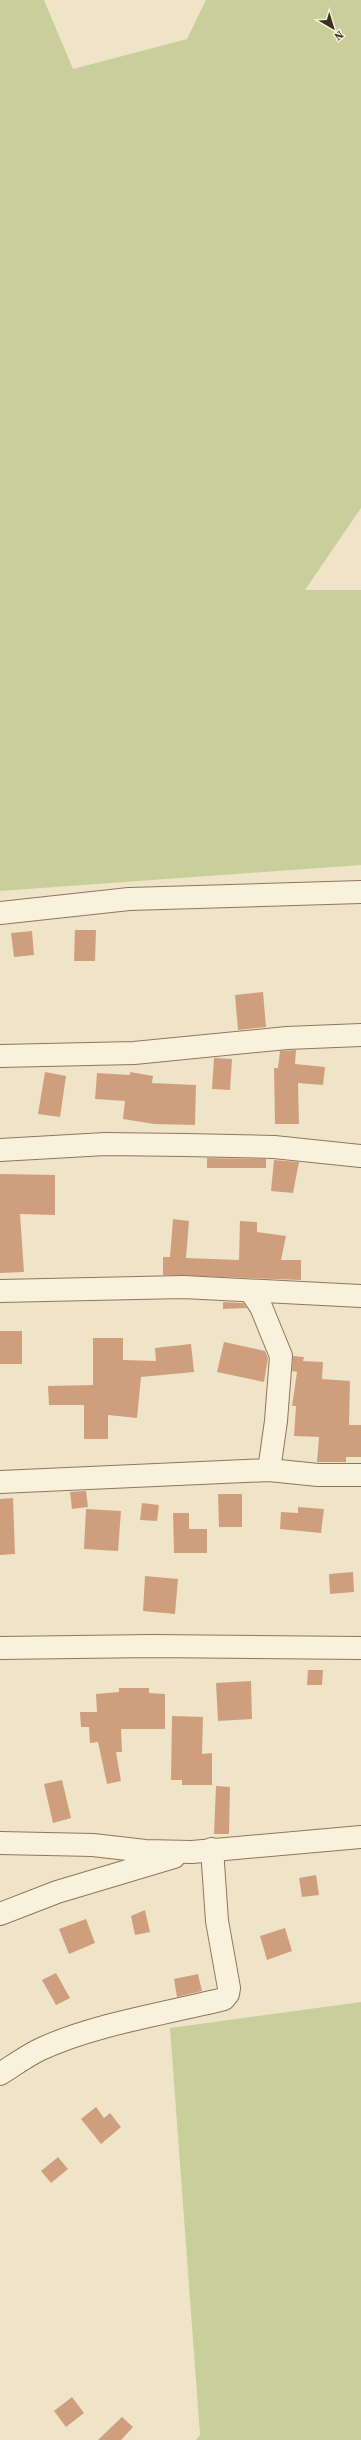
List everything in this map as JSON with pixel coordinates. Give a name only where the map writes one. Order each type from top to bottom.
[{"type":"street","points":[[0,913],[129,899],[361,892]]},
{"type":"street","points":[[0,1056],[134,1053],[287,1038],[361,1035]]},
{"type":"street","points":[[0,1150],[105,1144],[185,1145],[274,1147],[361,1156]]},
{"type":"street","points":[[0,1291],[183,1287],[251,1292],[361,1296]]},
{"type":"street","points":[[251,1292],[261,1307],[280,1356],[276,1421],[269,1470]]},
{"type":"street","points":[[0,1482],[269,1470],[318,1475],[361,1475]]},
{"type":"street","points":[[0,1648],[152,1646],[361,1648]]},
{"type":"street","points":[[0,1843],[94,1845],[145,1850],[202,1850],[361,1837]]},
{"type":"street","points":[[0,1914],[57,1892],[202,1850]]},
{"type":"street","points":[[0,2074],[38,2051],[54,2044],[138,2019],[224,1999],[228,1994],[229,1988],[202,1850]]},
{"type":"green space","points":[[0,0],[44,0],[73,69],[187,39],[206,0],[361,0],[361,508],[305,590],[361,590],[361,865],[0,891]]},
{"type":"green space","points":[[361,2002],[361,2440],[196,2440],[200,2435],[170,2028]]},
{"type":"building","points":[[75,930],[96,930],[95,961],[74,961]]},
{"type":"building","points":[[32,931],[34,955],[14,957],[11,933]]},
{"type":"building","points":[[263,992],[266,1027],[238,1030],[235,995]]},
{"type":"building","points":[[296,1050],[295,1064],[325,1067],[323,1085],[298,1083],[299,1124],[275,1124],[274,1068],[278,1068],[280,1051]]},
{"type":"building","points":[[214,1058],[232,1059],[230,1090],[212,1089]]},
{"type":"building","points":[[45,1072],[66,1076],[60,1117],[38,1114]]},
{"type":"building","points":[[130,1072],[153,1076],[152,1083],[196,1085],[195,1125],[154,1124],[123,1119],[125,1101],[95,1099],[97,1073],[130,1075]]},
{"type":"building","points":[[207,1158],[266,1159],[266,1168],[207,1168]]},
{"type":"building","points":[[274,1160],[299,1162],[293,1193],[271,1191]]},
{"type":"building","points":[[0,1174],[55,1175],[55,1215],[20,1214],[24,1272],[0,1273]]},
{"type":"building","points":[[173,1219],[189,1221],[186,1258],[239,1260],[240,1221],[257,1222],[257,1232],[286,1236],[281,1260],[301,1260],[301,1280],[163,1275],[163,1257],[170,1257]]},
{"type":"building","points":[[223,1302],[243,1303],[247,1308],[223,1309]]},
{"type":"building","points":[[0,1331],[22,1331],[22,1364],[0,1364]]},
{"type":"building","points":[[93,1338],[123,1338],[123,1360],[156,1361],[155,1348],[191,1344],[194,1372],[141,1377],[137,1418],[108,1415],[108,1439],[84,1439],[84,1405],[49,1405],[48,1386],[93,1385]]},
{"type":"building","points":[[224,1342],[265,1351],[268,1358],[264,1382],[217,1372]]},
{"type":"building","points":[[293,1356],[304,1357],[303,1361],[323,1362],[322,1379],[350,1381],[349,1425],[361,1425],[361,1457],[346,1457],[346,1462],[317,1462],[319,1437],[294,1436],[296,1406],[292,1406],[297,1372],[292,1371]]},
{"type":"building","points":[[86,1491],[88,1507],[72,1509],[70,1492]]},
{"type":"building","points":[[218,1494],[242,1494],[242,1527],[219,1527]]},
{"type":"building","points":[[13,1498],[15,1554],[0,1555],[0,1499]]},
{"type":"building","points":[[142,1503],[159,1505],[157,1521],[140,1520]]},
{"type":"building","points":[[298,1507],[324,1509],[321,1533],[280,1529],[281,1512],[298,1513]]},
{"type":"building","points":[[86,1509],[121,1511],[118,1551],[84,1549]]},
{"type":"building","points":[[173,1513],[189,1513],[189,1529],[207,1529],[207,1553],[174,1553]]},
{"type":"building","points":[[353,1572],[354,1592],[330,1594],[329,1574]]},
{"type":"building","points":[[145,1576],[178,1579],[175,1614],[143,1611]]},
{"type":"building","points":[[308,1670],[323,1670],[322,1685],[307,1685]]},
{"type":"building","points":[[251,1681],[252,1719],[218,1721],[216,1683]]},
{"type":"building","points":[[119,1688],[149,1688],[149,1693],[165,1694],[165,1729],[121,1729],[122,1752],[116,1752],[121,1781],[107,1784],[98,1742],[90,1743],[89,1727],[81,1727],[80,1712],[97,1712],[96,1694],[119,1692]]},
{"type":"building","points":[[172,1716],[203,1717],[202,1754],[212,1753],[212,1785],[182,1785],[182,1780],[171,1780]]},
{"type":"building","points":[[62,1780],[71,1818],[53,1823],[44,1784]]},
{"type":"building","points":[[216,1786],[230,1787],[229,1834],[214,1834]]},
{"type":"building","points":[[316,1875],[319,1895],[302,1897],[299,1878]]},
{"type":"building","points":[[145,1910],[150,1932],[135,1935],[131,1916]]},
{"type":"building","points":[[86,1919],[95,1943],[69,1954],[59,1929]]},
{"type":"building","points":[[285,1928],[292,1951],[267,1960],[260,1936]]},
{"type":"building","points":[[56,1973],[70,1998],[56,2005],[42,1980]]},
{"type":"building","points":[[198,1974],[202,1991],[177,1997],[174,1979]]},
{"type":"building","points":[[96,2107],[104,2118],[110,2113],[121,2127],[101,2144],[81,2119]]},
{"type":"building","points":[[58,2157],[68,2169],[51,2183],[41,2171]]},
{"type":"building","points":[[72,2397],[84,2413],[66,2427],[54,2411]]},
{"type":"building","points":[[122,2417],[133,2427],[121,2440],[98,2440]]}]
